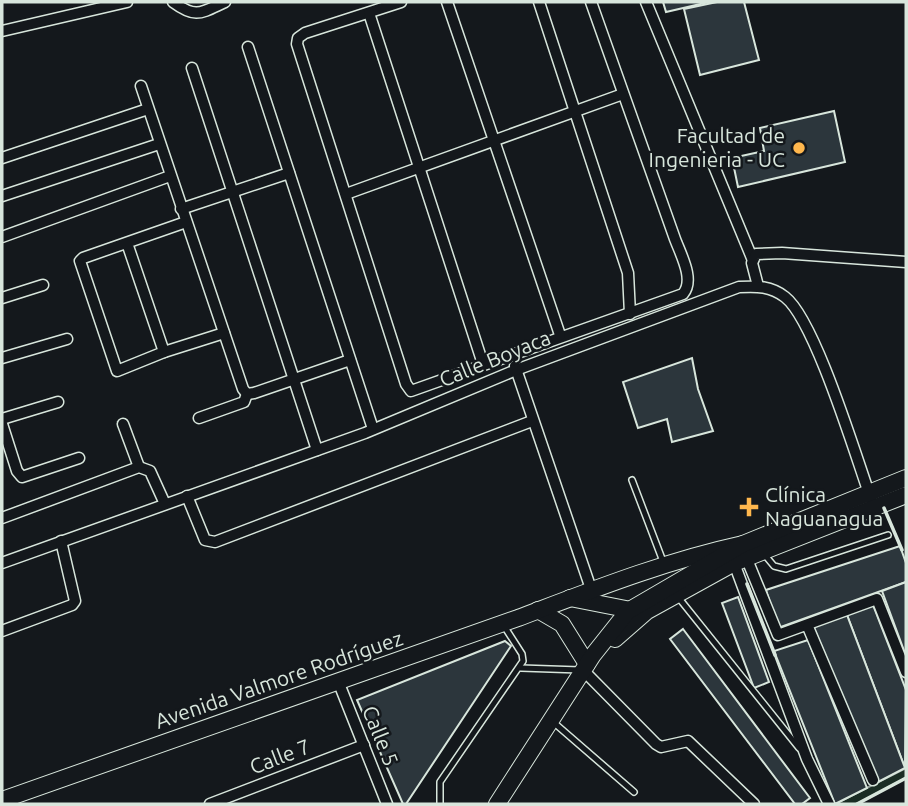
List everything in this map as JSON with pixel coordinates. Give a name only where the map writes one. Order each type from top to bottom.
[{"type":"street","points":[[2,31],[127,2]]},
{"type":"street","points":[[173,2],[187,12],[196,14],[225,2]]},
{"type":"street","points":[[401,2],[305,33],[298,38],[297,44],[406,384],[411,391],[560,335],[630,314],[683,294],[689,281],[591,2]]},
{"type":"street","points":[[447,2],[560,335]]},
{"type":"street","points":[[539,2],[572,110],[628,274],[630,314]]},
{"type":"street","points":[[646,2],[752,258],[758,285],[774,289],[787,298],[806,326],[872,501]]},
{"type":"street","points":[[369,13],[483,364]]},
{"type":"street","points":[[248,47],[373,429]]},
{"type":"street","points":[[192,68],[317,450]]},
{"type":"street","points":[[141,86],[181,209],[247,394],[244,402],[200,418]]},
{"type":"street","points":[[345,194],[622,94]]},
{"type":"street","points":[[2,158],[148,109]]},
{"type":"street","points":[[2,196],[159,144]]},
{"type":"street","points":[[181,209],[289,173]]},
{"type":"street","points":[[2,237],[170,176]]},
{"type":"street","points":[[186,222],[80,261],[111,355],[117,371],[164,352],[224,333]]},
{"type":"street","points":[[127,243],[164,352]]},
{"type":"street","points":[[752,258],[756,254],[782,253],[906,262]]},
{"type":"street","points":[[2,298],[43,285]]},
{"type":"street","name":"Calle Boyaca","points":[[2,563],[317,450],[516,370],[739,287],[758,285]]},
{"type":"street","points":[[2,358],[67,339]]},
{"type":"street","points":[[511,355],[591,589]]},
{"type":"street","points":[[247,394],[350,360]]},
{"type":"street","points":[[58,402],[2,422],[17,471],[22,477],[79,458]]},
{"type":"street","points":[[187,496],[205,540],[215,542],[532,421]]},
{"type":"street","points":[[123,424],[139,467]]},
{"type":"street","points":[[2,518],[139,467],[150,471],[165,504]]},
{"type":"street","points":[[570,598],[628,611],[677,595],[741,555],[762,552],[872,501],[906,478]]},
{"type":"street","points":[[588,663],[654,603],[741,555],[872,501],[906,495]]},
{"type":"street","points":[[2,631],[72,605],[75,601],[76,595],[61,541]]},
{"type":"street","points":[[741,555],[778,635],[808,627],[877,599],[906,672]]},
{"type":"street","points":[[741,555],[807,759],[829,804]]},
{"type":"street","name":"Avenida Valmore Rodríguez","points":[[2,800],[664,564],[741,555]]},
{"type":"street","points":[[624,578],[643,584],[654,603]]},
{"type":"street","points":[[538,610],[562,624],[588,663],[656,744],[661,747],[688,740],[744,790],[754,804]]},
{"type":"street","points":[[497,804],[588,663],[628,611]]},
{"type":"street","points":[[808,627],[873,780]]},
{"type":"street","name":"Calle 5","points":[[338,681],[387,804]]},
{"type":"street","name":"Calle 7","points":[[210,804],[364,745]]},
{"type":"lane","points":[[632,480],[664,564]]},
{"type":"lane","points":[[762,552],[774,566],[786,569],[888,535]]},
{"type":"lane","points":[[677,595],[807,759]]},
{"type":"lane","points":[[440,804],[440,782],[521,668],[522,654],[502,623]]},
{"type":"lane","points":[[521,668],[588,663]]},
{"type":"lane","points":[[551,720],[634,792]]},
{"type":"green space","points":[[906,768],[906,778],[857,804],[835,804]]},
{"type":"building","points":[[663,2],[709,2],[666,12]]},
{"type":"building","points":[[717,2],[744,2],[759,60],[700,75],[684,9]]},
{"type":"building","points":[[834,111],[845,162],[738,187],[732,158],[764,151],[760,128]]},
{"type":"building","points":[[692,358],[698,389],[713,431],[672,442],[667,419],[638,428],[623,382]]},
{"type":"building","points":[[900,546],[906,563],[906,582],[778,628],[766,590]]},
{"type":"building","points":[[906,582],[906,656],[882,591]]},
{"type":"building","points":[[738,597],[769,682],[754,688],[722,603]]},
{"type":"building","points":[[873,605],[906,690],[905,768],[847,615]]},
{"type":"building","points":[[847,615],[905,768],[878,782],[813,626]]},
{"type":"building","points":[[683,629],[810,798],[802,804],[795,804],[670,639]]},
{"type":"building","points":[[808,640],[867,788],[835,804],[774,651]]},
{"type":"building","points":[[505,641],[511,646],[406,804],[403,804],[357,700]]},
{"type":"wall","points":[[884,508],[902,550]]},
{"type":"wall","points":[[747,584],[775,655]]},
{"type":"wall","points":[[857,804],[906,778]]},
{"type":"place","name":"Facultad de Ingenieria - UC","points":[[799,148]]},
{"type":"place","name":"Clínica Naguanagua","points":[[749,507]]}]
